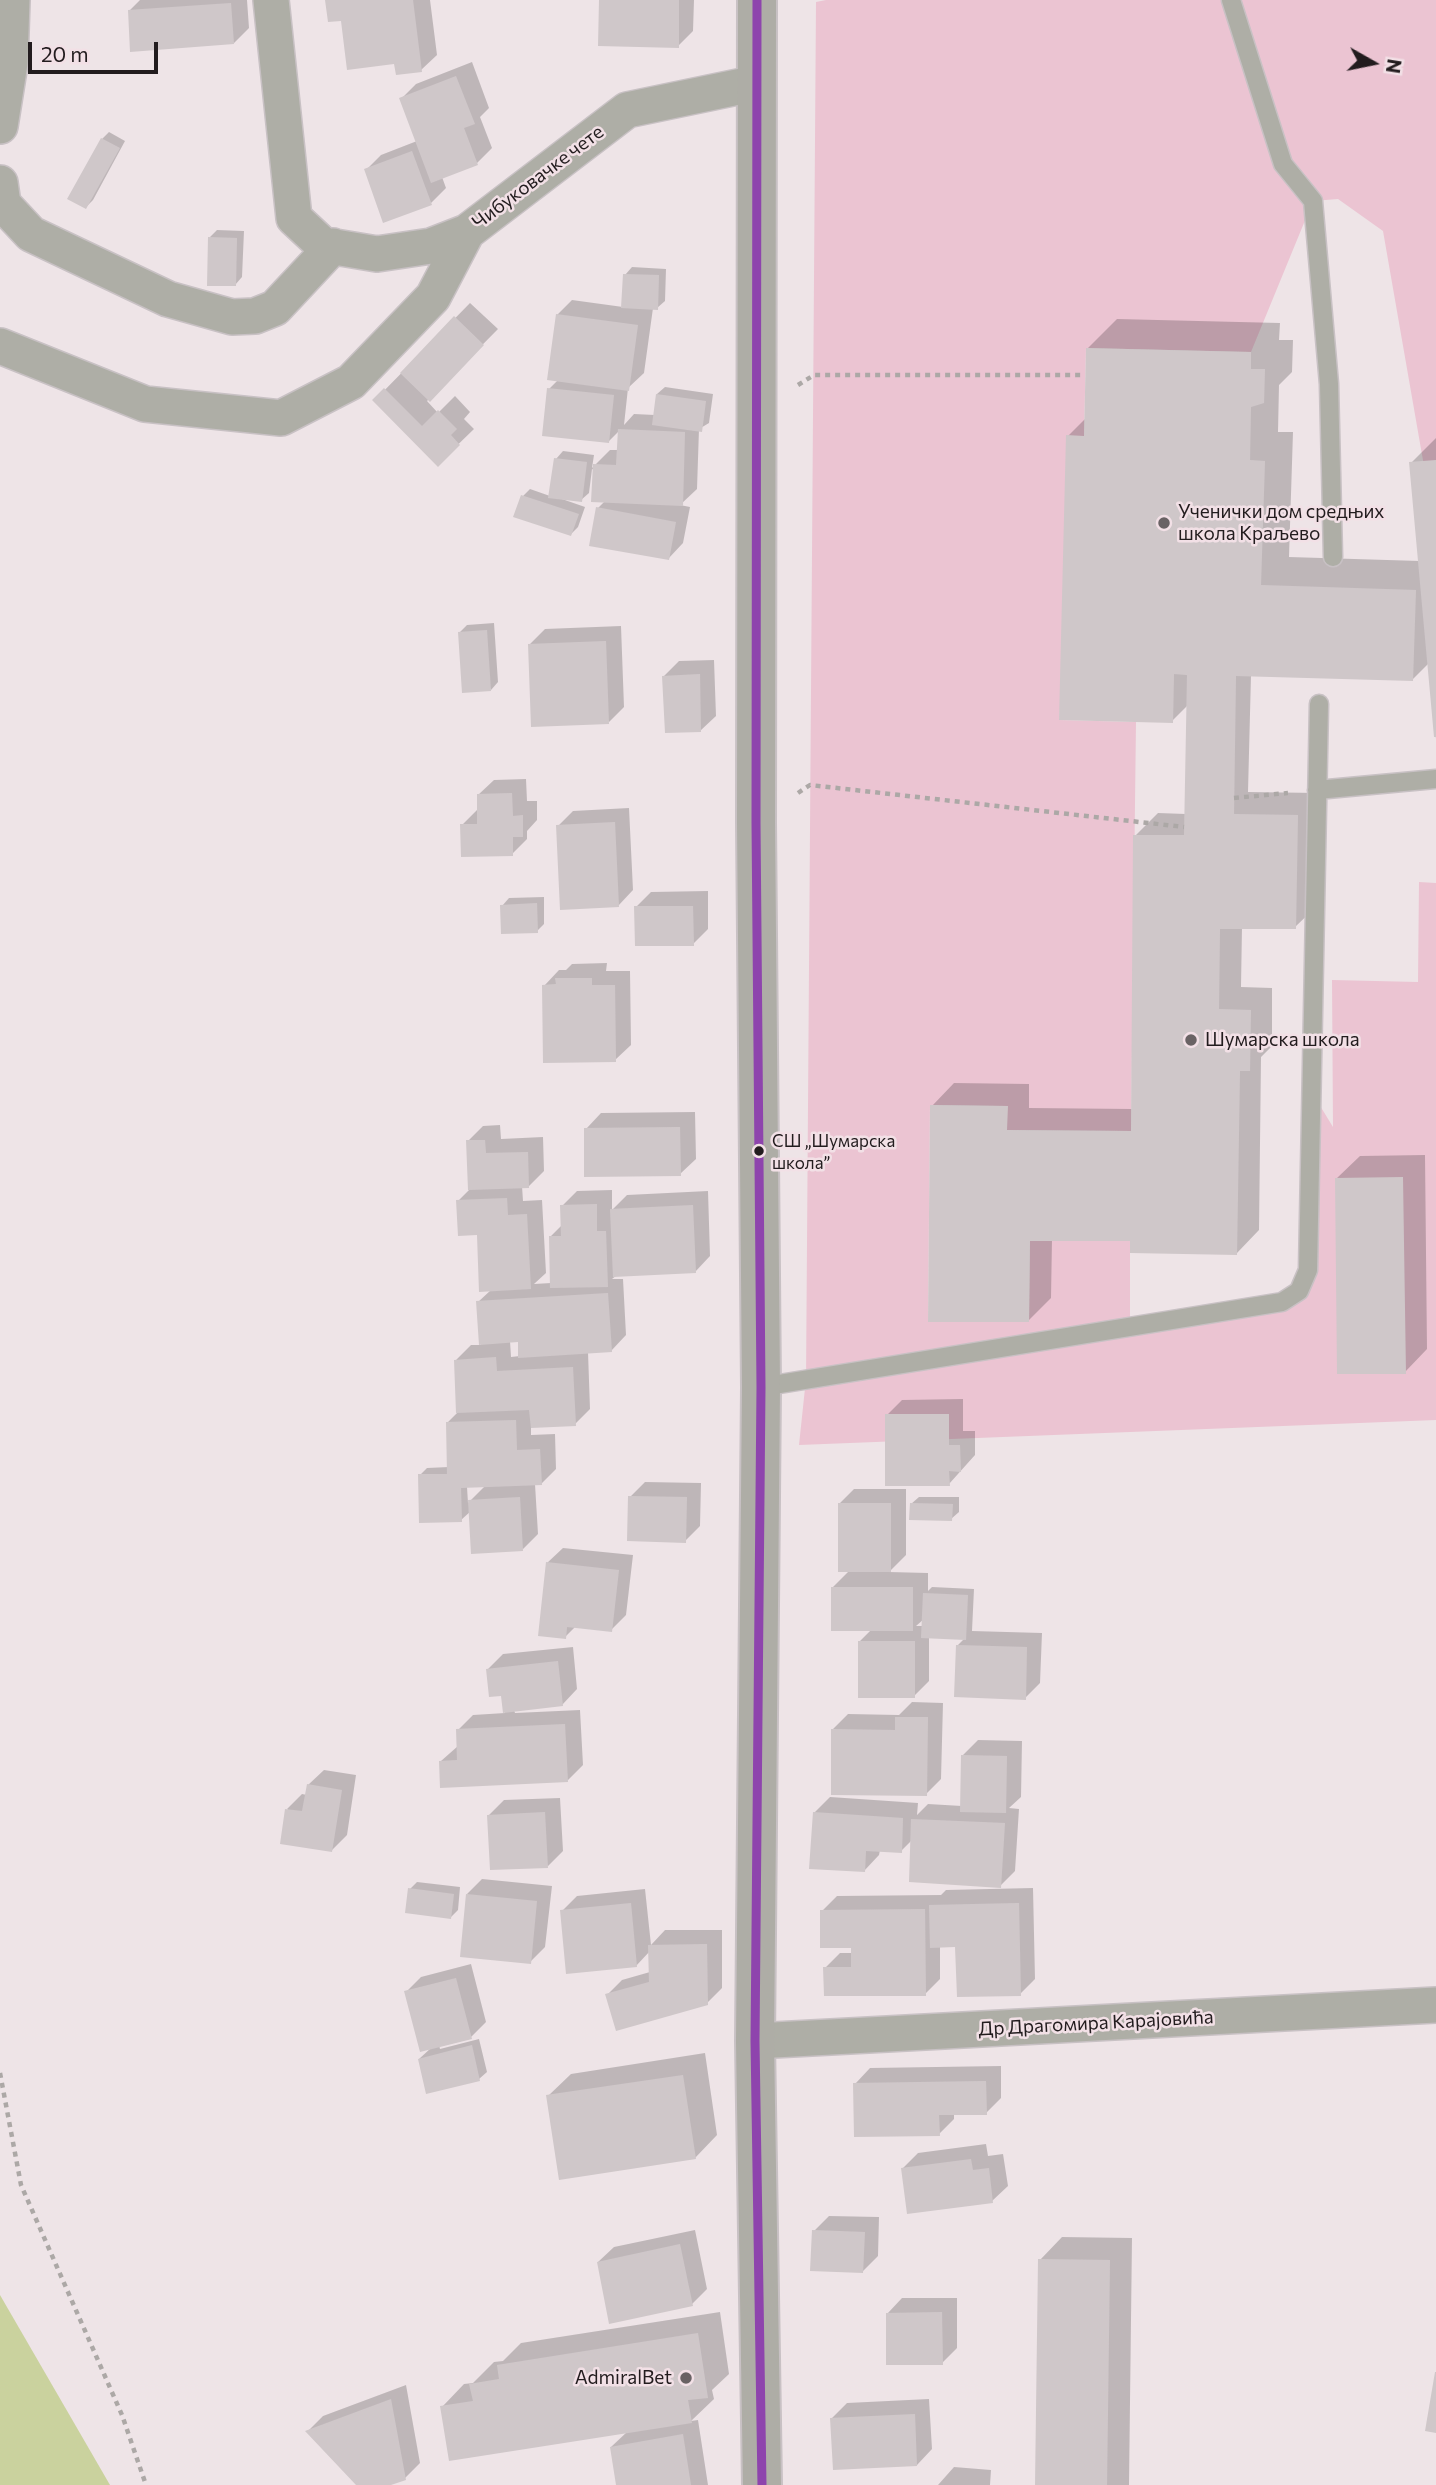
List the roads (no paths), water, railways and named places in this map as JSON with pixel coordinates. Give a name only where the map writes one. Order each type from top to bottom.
[{"type":"street","points":[[0,126],[10,63],[12,0]]},
{"type":"street","name":"Чибуковачке чете","points":[[271,0],[294,218],[323,245],[377,254],[431,246],[467,232],[626,110],[757,83]]},
{"type":"street","points":[[762,2485],[755,2041],[761,1387],[756,822],[757,83],[763,1]]},
{"type":"street","points":[[0,183],[3,204],[31,234],[168,299],[232,317],[255,316],[275,308],[333,246]]},
{"type":"street","points":[[0,346],[145,404],[281,418],[351,382],[433,297],[467,232]]},
{"type":"street","name":"Др Драгомира Карајовића","points":[[755,2041],[1436,2005]]},
{"type":"lane","points":[[1231,0],[1283,164],[1313,201],[1329,384],[1333,557]]},
{"type":"lane","points":[[761,1387],[1282,1302],[1299,1291],[1308,1270],[1319,704]]},
{"type":"lane","points":[[1317,790],[1436,779]]},
{"type":"place","name":"Ученички дом средњих школа Краљево","points":[[1164,523]]},
{"type":"place","name":"Шумарска школа","points":[[1191,1040]]},
{"type":"place","name":"СШ „Шумарска школа”","points":[[759,1151]]},
{"type":"place","name":"AdmiralBet","points":[[686,2378]]}]
